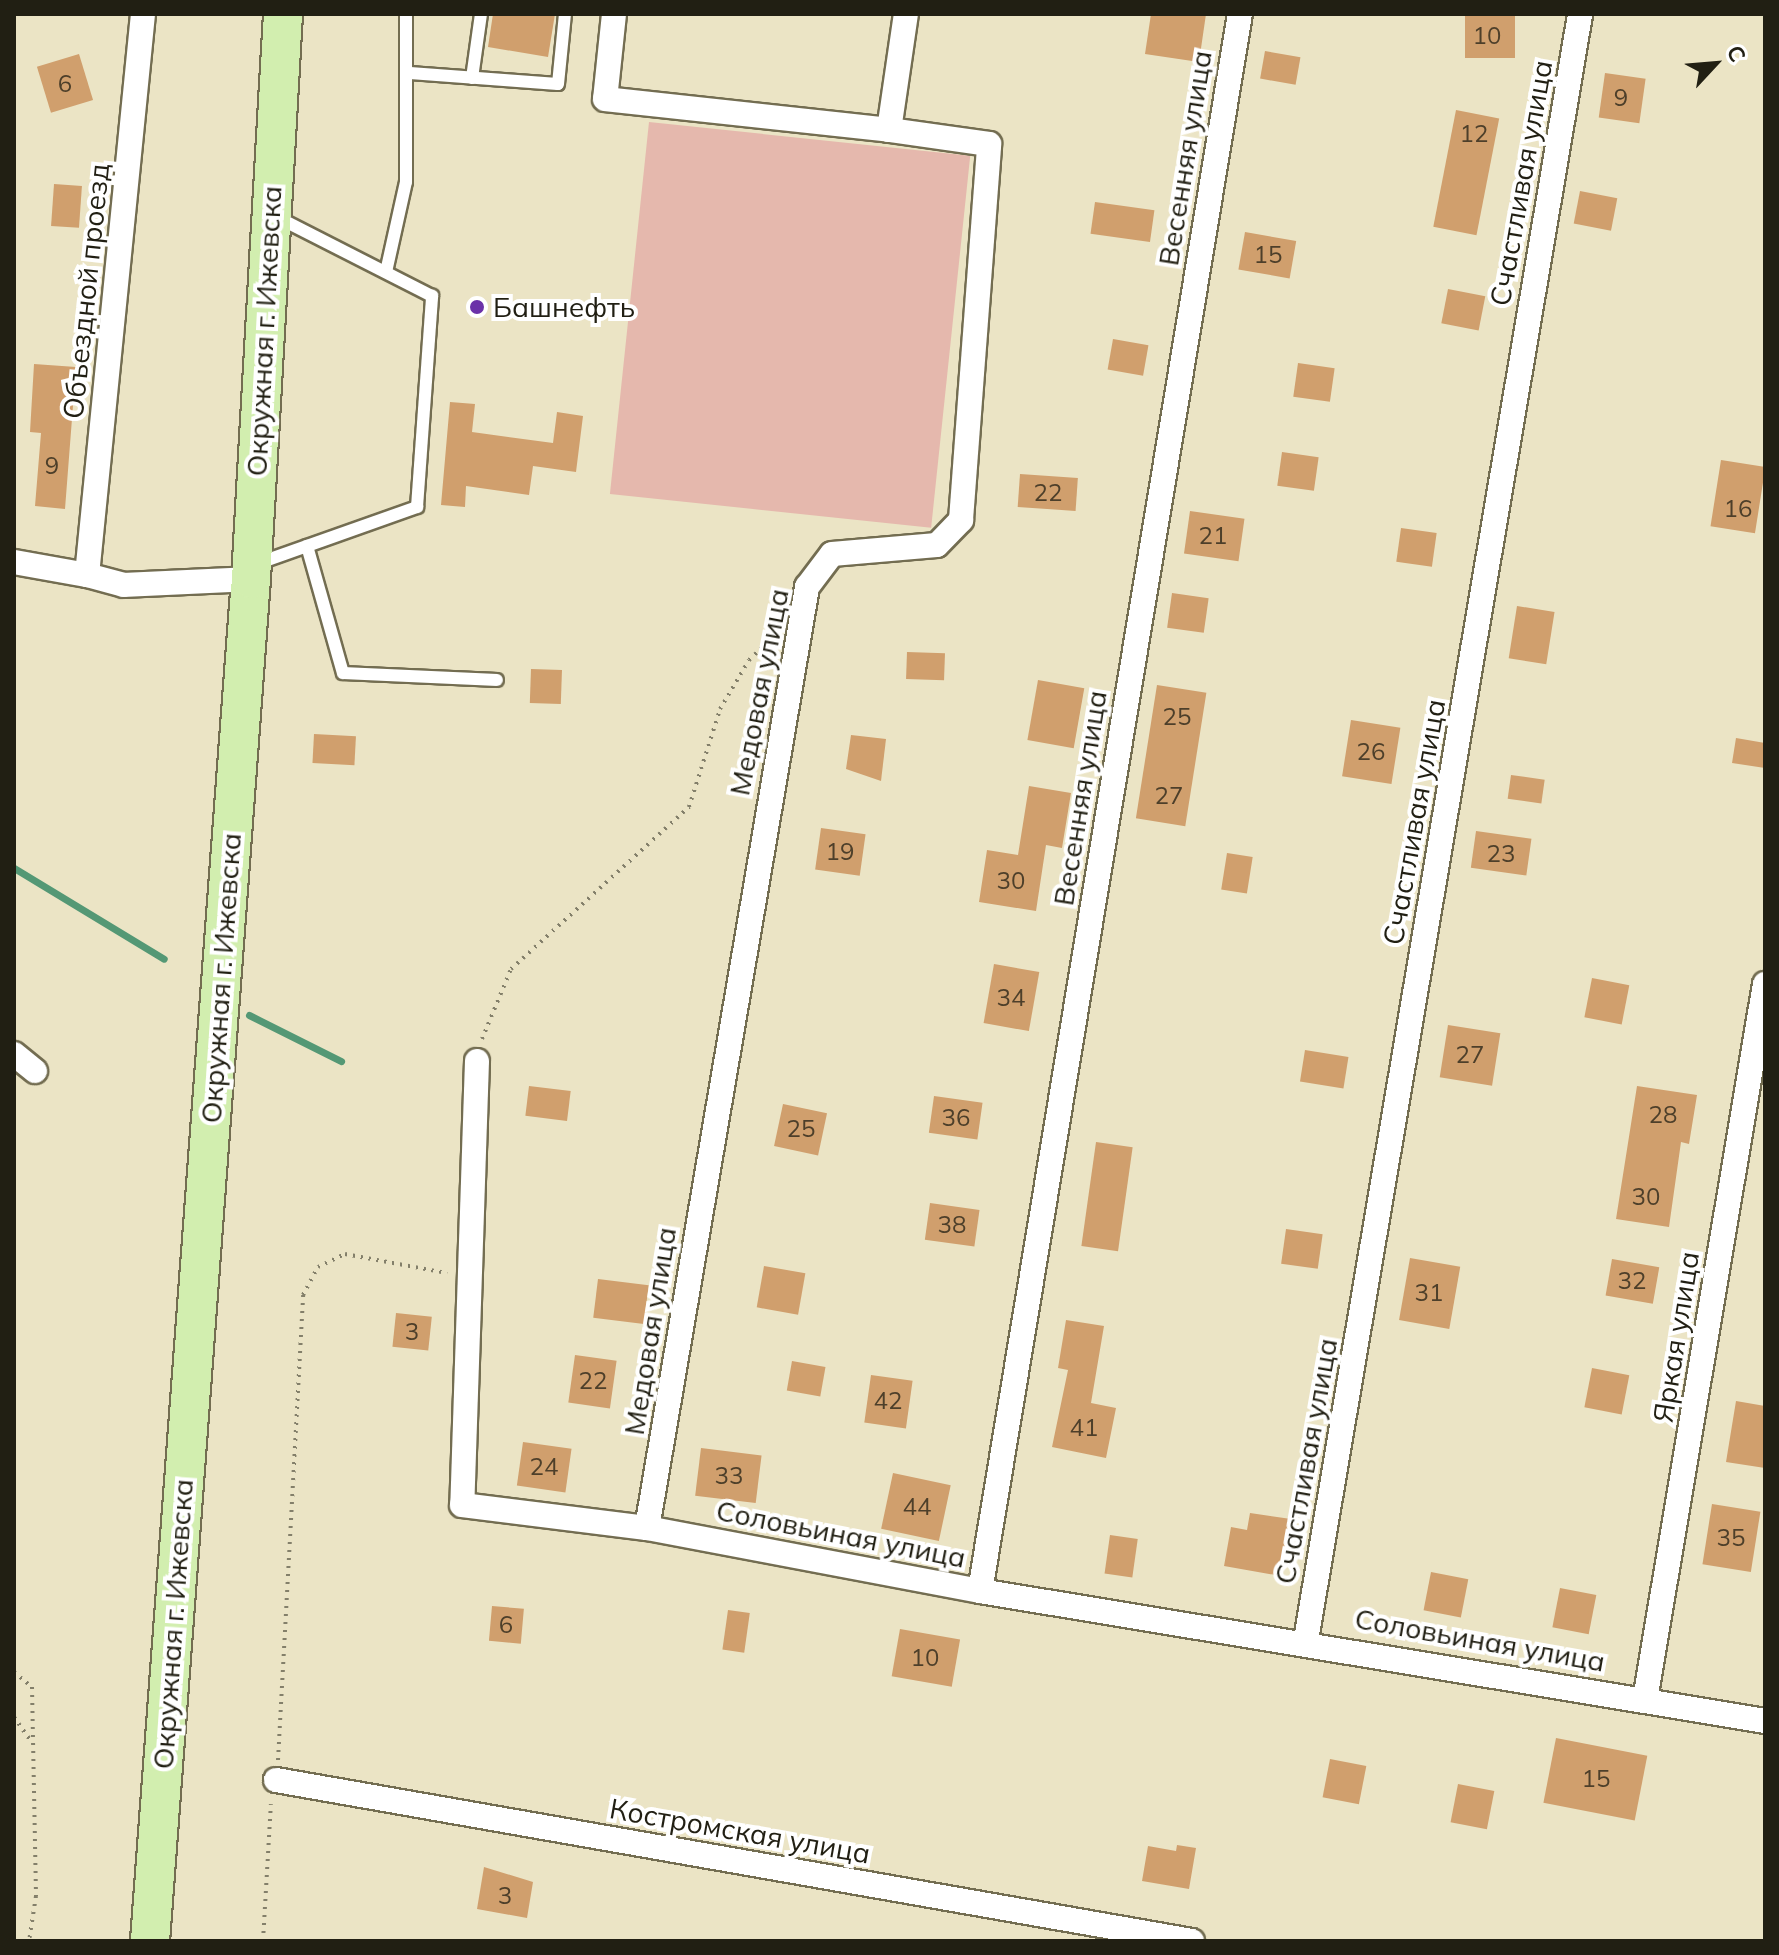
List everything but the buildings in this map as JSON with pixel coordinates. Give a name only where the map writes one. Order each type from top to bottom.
[{"type":"main road","name":"Окружная г. Ижевска","points":[[150,1941],[252,572],[283,14]]},
{"type":"street","name":"Объездной проезд","points":[[87,575],[143,14]]},
{"type":"street","points":[[614,14],[605,99],[889,130],[906,14]]},
{"type":"street","name":"Весенняя улица","points":[[980,1591],[1240,14]]},
{"type":"street","name":"Счастливая улица","points":[[1306,1640],[1580,14]]},
{"type":"street","name":"Медовая улица","points":[[647,1528],[800,611],[819,563],[832,554],[937,545],[961,520],[989,144],[889,130]]},
{"type":"street","points":[[14,562],[124,585],[252,572]]},
{"type":"street","name":"Яркая улица","points":[[1645,1700],[1765,984]]},
{"type":"street","points":[[14,1054],[35,1071]]},
{"type":"street","name":"Соловьиная улица","points":[[477,1061],[462,1505],[647,1528],[980,1591],[1306,1640],[1765,1721]]},
{"type":"street","name":"Костромская улица","points":[[276,1780],[1192,1941]]},
{"type":"lane","points":[[386,272],[406,182],[410,73],[401,50],[406,14]]},
{"type":"lane","points":[[472,78],[481,14]]},
{"type":"lane","points":[[410,73],[558,84],[565,14]]},
{"type":"lane","points":[[252,572],[307,546],[417,507],[432,296],[270,213]]},
{"type":"lane","points":[[307,546],[343,673],[497,680]]},
{"type":"path","points":[[477,1061],[488,1015],[511,969],[689,807],[720,709],[749,660],[800,611]]},
{"type":"path","points":[[263,1941],[276,1780],[303,1295],[318,1267],[345,1254],[470,1277]]},
{"type":"path","points":[[14,1672],[32,1687],[36,1896],[29,1941]]},
{"type":"path","points":[[14,1717],[33,1743]]},
{"type":"shaded area","points":[[649,122],[970,156],[931,528],[610,494]]},
{"type":"waterway","points":[[14,868],[164,959]]},
{"type":"waterway","points":[[249,1015],[341,1061]]},
{"type":"place","name":"Башнефть","points":[[477,307]]}]
